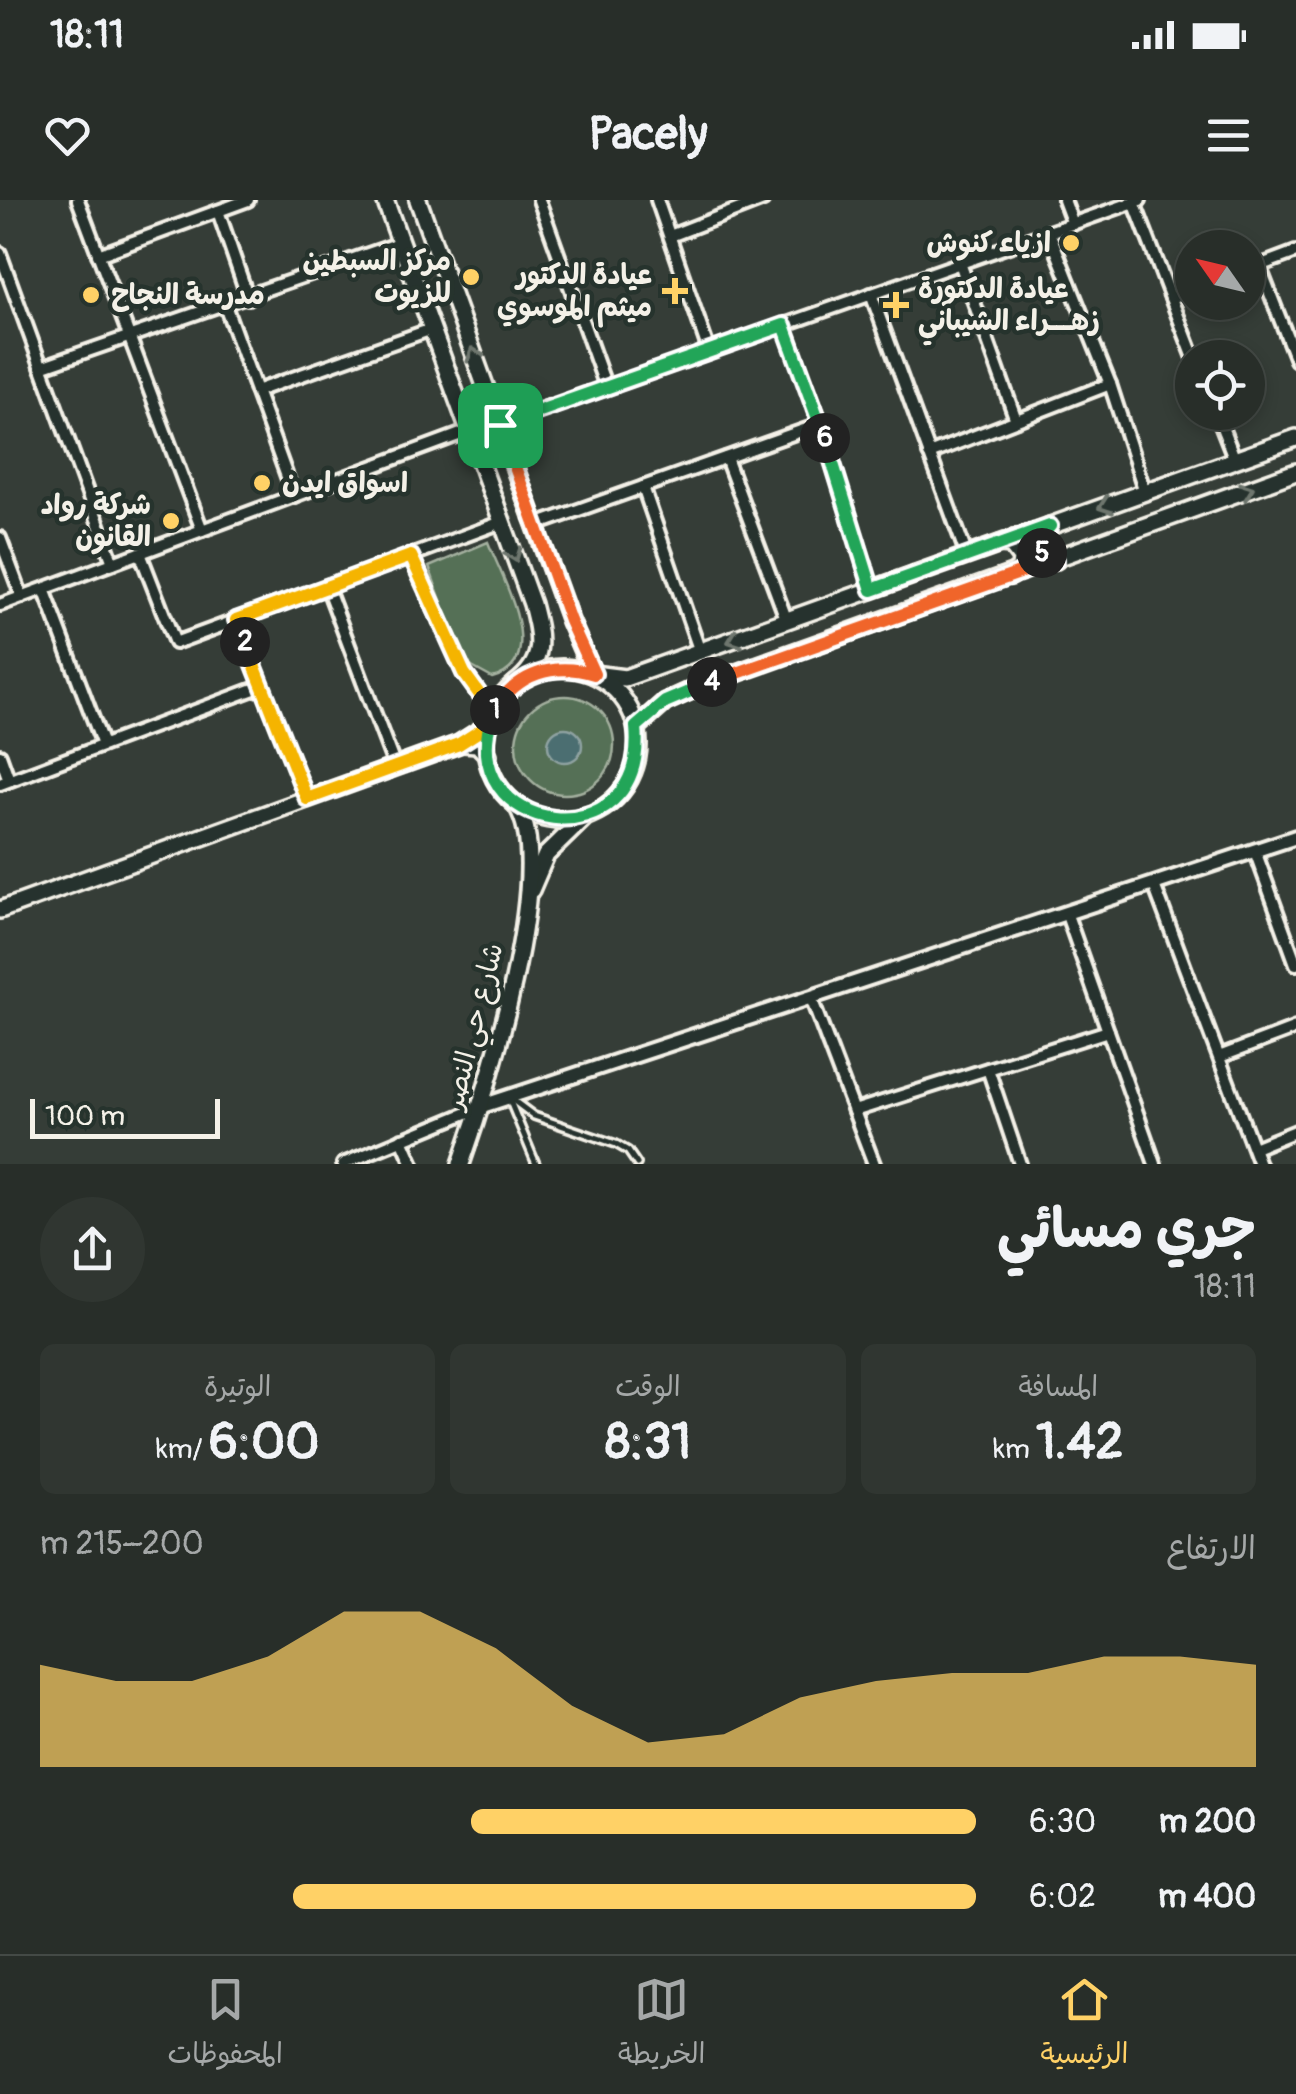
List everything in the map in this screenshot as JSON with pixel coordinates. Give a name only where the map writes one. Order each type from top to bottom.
[{"type":"main road","points":[[0,910],[459,744],[481,730],[536,664],[539,636],[532,604],[385,200]]},
{"type":"main road","points":[[418,200],[594,674],[626,702],[636,727],[638,746],[628,781],[617,796],[586,816],[546,855],[528,898]]},
{"type":"main road","points":[[516,684],[561,668],[624,678],[1296,438]]},
{"type":"main road","points":[[636,727],[665,702],[700,686],[1296,472]]},
{"type":"main road","points":[[1050,526],[1039,543],[1046,557],[1056,560]]},
{"type":"main road","points":[[1000,544],[1011,545],[1019,552],[1020,568],[1011,576]]},
{"type":"main road","points":[[493,713],[487,738],[488,755],[500,787],[517,806],[526,832],[528,898]]},
{"type":"main road","points":[[459,744],[477,744],[488,755]]},
{"type":"main road","points":[[517,806],[550,819],[586,816]]},
{"type":"main road","name":"شارع حي النصر","points":[[461,1164],[482,1106],[516,973],[528,898]]},
{"type":"street","points":[[78,200],[202,530]]},
{"type":"street","points":[[98,255],[248,200]]},
{"type":"street","points":[[539,200],[606,388]]},
{"type":"street","points":[[658,200],[709,351]]},
{"type":"street","points":[[670,236],[764,200]]},
{"type":"street","points":[[1064,200],[1073,224]]},
{"type":"street","points":[[500,425],[1137,201],[1187,340]]},
{"type":"street","points":[[218,211],[248,298]]},
{"type":"street","points":[[1050,232],[1110,384],[1144,492]]},
{"type":"street","points":[[42,367],[400,243]]},
{"type":"street","points":[[1265,263],[1296,252]]},
{"type":"street","points":[[0,254],[113,563]]},
{"type":"street","points":[[960,263],[1016,420]]},
{"type":"street","points":[[1265,293],[1296,360]]},
{"type":"street","points":[[871,294],[967,556]]},
{"type":"street","points":[[1171,298],[1175,296]]},
{"type":"street","points":[[225,305],[294,496]]},
{"type":"street","points":[[784,325],[872,590]]},
{"type":"street","points":[[256,391],[432,329]]},
{"type":"street","points":[[929,454],[1110,384]]},
{"type":"street","points":[[536,525],[820,424]]},
{"type":"street","points":[[1223,430],[1235,460]]},
{"type":"street","points":[[0,605],[469,431]]},
{"type":"street","points":[[726,458],[787,621]]},
{"type":"street","points":[[643,487],[700,652]]},
{"type":"street","points":[[140,553],[175,643],[502,522]]},
{"type":"street","points":[[0,538],[22,597]]},
{"type":"street","points":[[411,556],[464,673],[493,713]]},
{"type":"street","points":[[327,587],[395,767]]},
{"type":"street","points":[[44,589],[103,745]]},
{"type":"street","points":[[236,620],[307,799]]},
{"type":"street","points":[[0,755],[5,782],[262,686]]},
{"type":"street","points":[[343,1164],[508,1096],[1296,837]]},
{"type":"street","points":[[1254,851],[1296,964]]},
{"type":"street","points":[[1154,885],[1222,1056],[1259,1164]]},
{"type":"street","points":[[1067,915],[1154,1164]]},
{"type":"street","points":[[811,998],[874,1164]]},
{"type":"street","points":[[1222,1056],[1296,1028]]},
{"type":"street","points":[[854,1112],[1108,1031]]},
{"type":"street","points":[[988,1069],[1020,1164]]},
{"type":"street","points":[[1254,1148],[1296,1131]]},
{"type":"street","points":[[402,1139],[414,1164]]},
{"type":"lane","points":[[508,1096],[536,1164]]},
{"type":"lane","points":[[508,1096],[534,1116],[616,1144],[628,1151],[637,1164]]},
{"type":"green space","points":[[488,542],[511,597],[520,638],[518,655],[509,669],[492,678],[463,662],[429,567]]},
{"type":"green space","points":[[565,696],[584,700],[600,710],[610,726],[614,745],[610,764],[600,780],[584,790],[565,794],[546,790],[530,780],[520,764],[516,745],[520,726],[530,710],[546,700]]},
{"type":"water","points":[[565,728],[577,733],[582,745],[577,757],[565,762],[553,757],[548,745],[553,733]]},
{"type":"place","name":"ازياء كنوش","points":[[1071,243]]},
{"type":"place","name":"مركز السبطين للزيوت","points":[[471,277]]},
{"type":"place","name":"عيادة الدكتور ميثم الموسوي","points":[[675,291]]},
{"type":"place","name":"مدرسة النجاح","points":[[91,295]]},
{"type":"place","name":"عيادة الدكتورة زهـــراء الشيباني","points":[[896,305]]},
{"type":"place","name":"اسواق ايدن","points":[[262,483]]},
{"type":"place","name":"شركة رواد القانون","points":[[171,521]]},
{"type":"route","points":[[500,425],[570,621],[594,674],[561,668],[530,676],[502,698],[493,713],[489,720],[485,726],[469,739],[307,799],[236,620],[411,556],[464,673],[493,713],[487,738],[493,776],[517,806],[539,816],[562,820],[586,816],[617,796],[636,764],[636,727],[665,702],[700,686],[1056,560],[1046,557],[1040,549],[1042,533],[1050,526],[872,590],[784,325],[500,425]]}]
